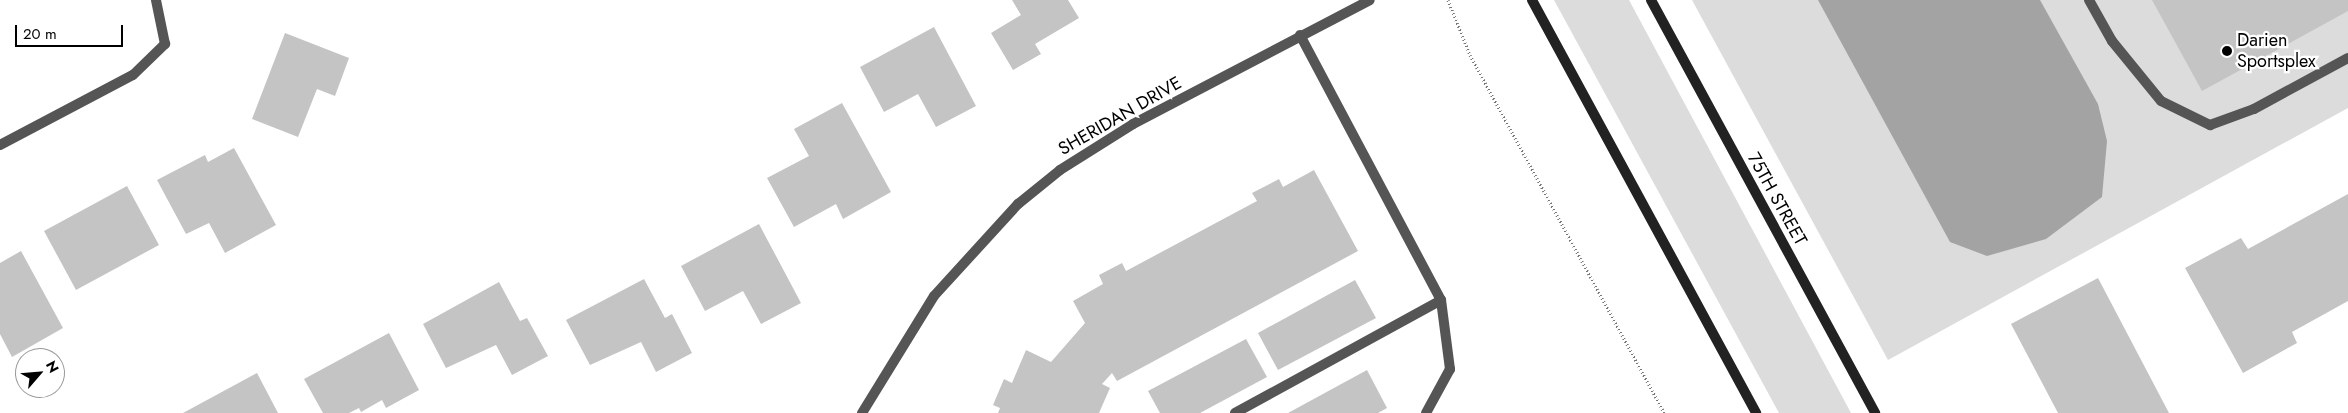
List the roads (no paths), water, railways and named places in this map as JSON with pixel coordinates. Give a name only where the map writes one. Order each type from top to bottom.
[{"type":"main road","points":[[1532,0],[1756,413]]},
{"type":"main road","name":"75TH STREET","points":[[1651,0],[1875,413]]},
{"type":"street","points":[[0,145],[133,75],[165,44],[156,0]]},
{"type":"street","name":"SHERIDAN DRIVE","points":[[862,413],[934,296],[1018,204],[1104,141],[1300,35],[1370,0]]},
{"type":"street","points":[[2089,0],[2112,41],[2161,101],[2210,125],[2254,109],[2348,58]]},
{"type":"street","points":[[1300,35],[1441,300],[1450,370],[1426,413]]},
{"type":"street","points":[[1235,413],[1441,300]]},
{"type":"place","name":"Darien Sportsplex","points":[[2227,51]]}]
